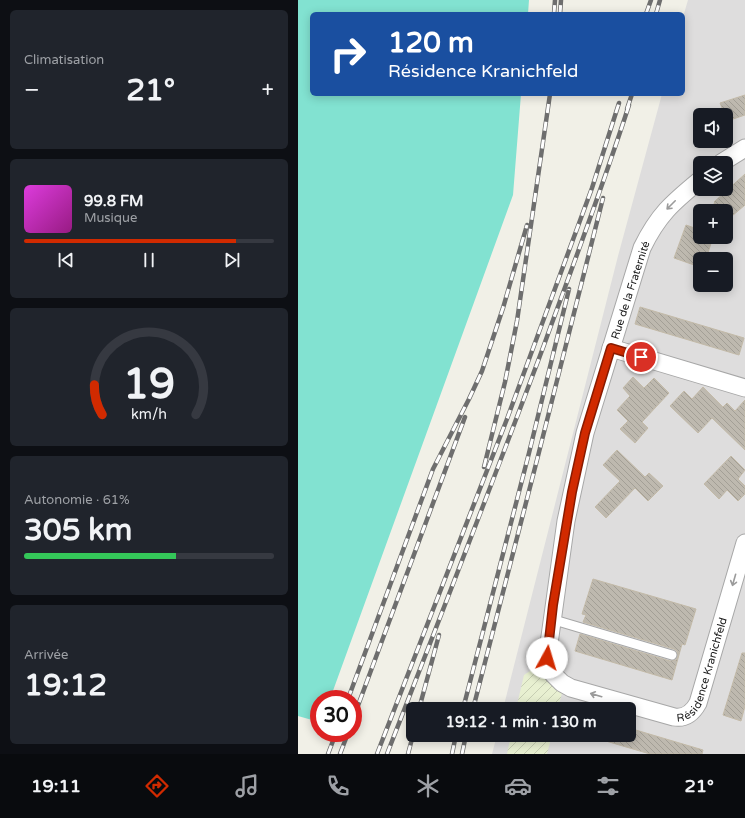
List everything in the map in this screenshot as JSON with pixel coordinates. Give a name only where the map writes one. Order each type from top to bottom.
[{"type":"street","points":[[732,156],[745,148]]},
{"type":"street","name":"Rue de la Fraternité","points":[[611,348],[637,261],[651,229],[670,205],[693,186]]},
{"type":"street","points":[[611,348],[745,388]]},
{"type":"street","name":"Résidence Kranichfeld","points":[[611,348],[585,433],[566,521],[551,619],[547,658],[550,669],[562,683],[571,688],[674,717],[684,717],[692,711],[698,702],[745,543]]},
{"type":"lane","points":[[551,619],[672,655]]},
{"type":"shaded area","points":[[298,0],[529,0],[528,12],[310,12],[310,96],[521,96],[513,195],[333,690],[310,690],[310,719],[298,716]]},
{"type":"shaded area","points":[[688,0],[745,0],[745,754],[492,754],[495,742],[636,742],[636,702],[505,702],[618,256],[661,96],[685,96],[684,12]]},
{"type":"green space","points":[[542,663],[563,689],[560,702],[518,702],[524,675]]},
{"type":"green space","points":[[510,742],[550,742],[547,754],[507,754]]},
{"type":"building","points":[[745,95],[745,115],[733,119],[733,108],[722,108],[720,103]]},
{"type":"building","points":[[745,174],[745,205],[733,215],[733,204],[714,204],[721,196],[733,196],[733,185]]},
{"type":"building","points":[[686,225],[693,228],[693,244],[711,244],[708,252],[693,252],[693,265],[674,258]]},
{"type":"building","points":[[640,307],[744,338],[739,355],[635,324]]},
{"type":"building","points":[[633,377],[644,388],[654,378],[669,393],[642,422],[648,428],[635,443],[620,429],[628,421],[617,410],[630,396],[623,388]]},
{"type":"building","points":[[703,387],[723,407],[727,403],[735,411],[745,400],[745,450],[712,418],[698,433],[670,406],[684,391],[692,399]]},
{"type":"building","points":[[617,450],[645,477],[649,473],[663,486],[648,501],[635,488],[606,518],[595,507],[620,481],[603,465]]},
{"type":"building","points":[[731,456],[745,470],[738,479],[745,486],[745,494],[738,501],[727,490],[719,499],[704,484]]},
{"type":"building","points":[[593,579],[696,609],[685,645],[682,644],[672,680],[575,651],[580,634],[670,661],[676,660],[678,656],[677,651],[674,649],[583,622],[586,615],[582,614]]},
{"type":"building","points":[[742,653],[745,653],[745,706],[741,721],[723,715]]},
{"type":"building","points":[[636,730],[703,750],[702,754],[650,754],[609,742],[636,742]]},
{"type":"railway","points":[[554,12],[555,0]]},
{"type":"railway","points":[[560,12],[561,0]]},
{"type":"railway","points":[[647,12],[651,0]]},
{"type":"railway","points":[[657,12],[660,0]]},
{"type":"railway","points":[[484,467],[505,382],[517,321],[550,96]]},
{"type":"railway","points":[[627,109],[631,96]]},
{"type":"railway","points":[[377,754],[507,419],[592,188],[619,103]]},
{"type":"railway","points":[[387,754],[544,345],[629,105]]},
{"type":"railway","points":[[475,702],[603,198]]},
{"type":"railway","points":[[351,690],[433,469],[482,371],[503,308],[527,225]]},
{"type":"railway","points":[[465,702],[529,453],[569,289]]},
{"type":"railway","points":[[362,695],[465,417]]},
{"type":"railway","points":[[421,702],[439,635]]},
{"type":"railway","points":[[328,754],[333,742]]},
{"type":"railway","points":[[340,754],[345,742]]},
{"type":"railway","points":[[408,754],[411,742]]},
{"type":"railway","points":[[452,754],[455,742]]},
{"type":"railway","points":[[462,754],[465,742]]},
{"type":"route","points":[[547,658],[553,605],[566,521],[578,462],[585,433],[611,348],[641,357]]}]
